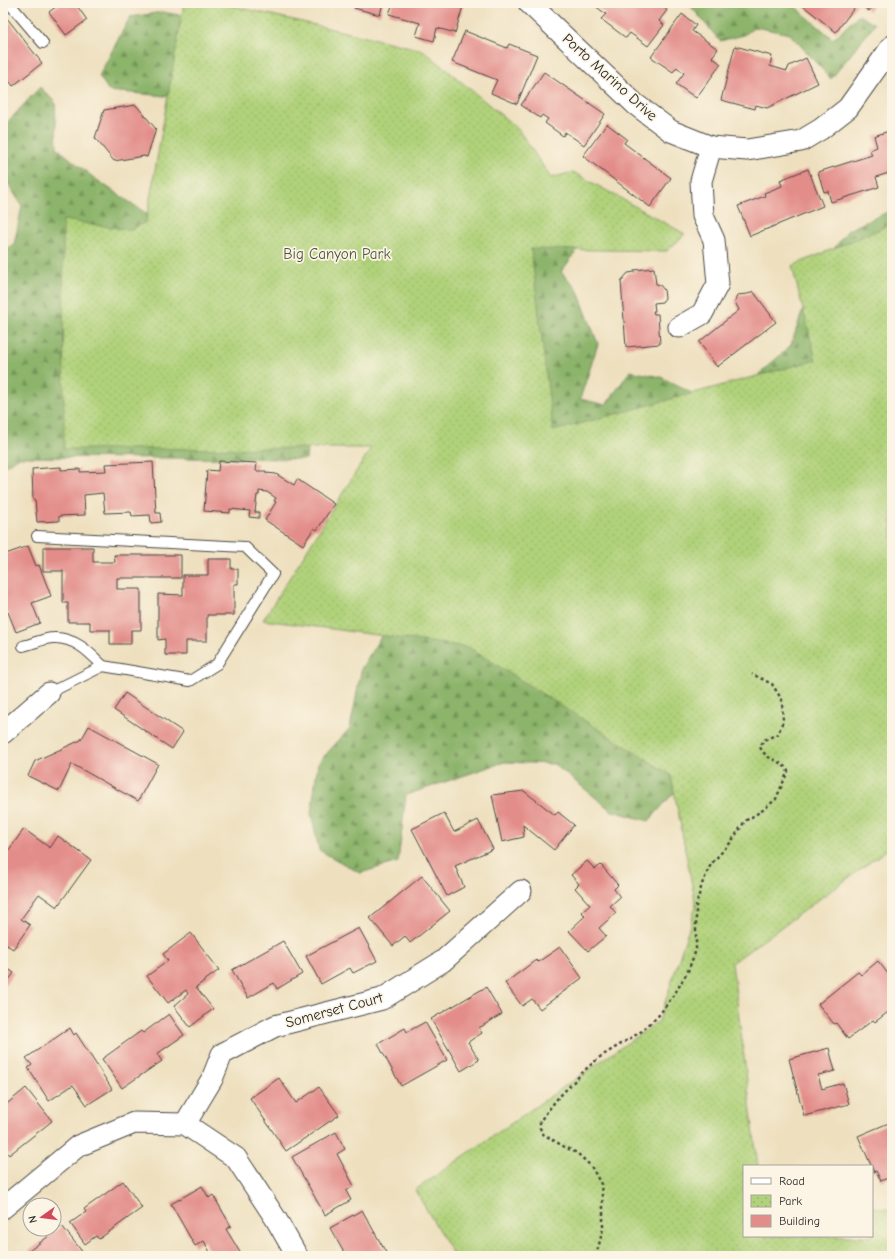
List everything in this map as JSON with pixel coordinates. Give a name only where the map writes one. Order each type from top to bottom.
[{"type":"street","name":"Porto Marino Drive","points":[[529,3],[635,104],[671,131],[711,148],[747,150],[801,141],[822,129],[848,108],[892,46]]},
{"type":"street","points":[[679,327],[702,314],[718,284],[714,240],[703,216],[702,209],[701,181],[711,148]]},
{"type":"street","points":[[3,733],[49,693]]},
{"type":"street","name":"Somerset Court","points":[[185,1124],[212,1079],[222,1054],[275,1026],[382,999],[443,961],[521,891]]},
{"type":"street","points":[[3,1208],[78,1146],[134,1123],[185,1124],[236,1158],[276,1219],[297,1256]]},
{"type":"lane","points":[[8,3],[43,43]]},
{"type":"lane","points":[[23,646],[53,638],[74,642],[89,652],[103,666],[190,681],[217,664],[273,574],[245,547],[37,536]]},
{"type":"lane","points":[[49,693],[103,666]]},
{"type":"path","points":[[596,1256],[603,1229],[601,1184],[591,1166],[577,1153],[543,1134],[540,1128],[540,1121],[557,1099],[600,1057],[642,1031],[659,1015],[674,995],[688,971],[696,950],[696,906],[702,884],[711,864],[731,842],[745,821],[763,810],[776,799],[788,771],[785,765],[763,754],[760,747],[764,740],[778,734],[783,721],[782,700],[772,684],[752,674]]},
{"type":"green space","name":"Big Canyon Park","points":[[184,3],[220,3],[423,50],[518,129],[551,178],[573,172],[685,234],[667,251],[531,249],[553,431],[816,360],[792,266],[892,224],[892,846],[732,963],[758,1165],[743,1165],[743,1237],[873,1237],[873,1207],[892,1210],[892,1256],[454,1256],[415,1190],[659,1021],[696,906],[671,775],[468,647],[263,620],[371,448],[64,449],[63,220],[130,230],[146,222]]},
{"type":"green space","points":[[688,3],[791,3],[833,39],[859,15],[875,24],[831,79],[790,34],[755,27],[744,35],[720,41]]},
{"type":"green space","points":[[163,12],[276,33],[315,382],[306,459],[20,457],[3,467],[3,250],[14,245],[22,206],[3,175],[3,127],[40,87],[55,102],[57,148],[94,178],[162,224],[187,98],[109,91],[99,76],[130,17]]},
{"type":"green space","points":[[892,210],[892,552],[713,748],[649,821],[612,811],[554,764],[504,762],[406,795],[398,862],[360,873],[319,850],[311,813],[318,763],[350,728],[362,667],[406,596],[433,213],[587,237],[561,272],[577,289],[598,344],[580,399],[606,405],[630,371],[661,377],[722,409],[791,345],[815,274],[848,230]]},
{"type":"building","points":[[61,3],[75,3],[87,20],[66,35],[49,12]]},
{"type":"building","points":[[356,3],[383,3],[380,15],[354,8]]},
{"type":"building","points":[[393,3],[464,3],[455,33],[437,28],[434,41],[416,36],[420,23],[389,14]]},
{"type":"building","points":[[591,3],[658,3],[667,10],[659,21],[664,25],[648,46],[630,33],[626,38],[601,19],[606,14]]},
{"type":"building","points":[[803,3],[858,3],[836,32],[802,5]]},
{"type":"building","points":[[858,3],[875,3],[869,11]]},
{"type":"building","points":[[3,13],[42,63],[13,86],[3,73]]},
{"type":"building","points":[[682,14],[696,25],[692,31],[718,49],[712,57],[721,64],[696,98],[676,84],[684,73],[677,67],[673,72],[651,57]]},
{"type":"building","points":[[465,31],[507,48],[509,44],[537,55],[517,104],[491,93],[497,80],[452,62]]},
{"type":"building","points":[[735,46],[772,56],[770,66],[787,71],[789,66],[806,58],[818,83],[767,108],[756,105],[755,109],[721,100]]},
{"type":"building","points":[[544,72],[605,114],[584,145],[565,132],[563,136],[545,123],[548,119],[542,115],[540,118],[521,105]]},
{"type":"building","points":[[136,105],[156,129],[147,157],[144,156],[114,161],[95,138],[104,110]]},
{"type":"building","points":[[607,124],[627,139],[624,143],[671,178],[650,207],[583,156]]},
{"type":"building","points":[[892,130],[892,172],[876,177],[879,187],[831,202],[828,191],[824,192],[818,172],[872,155],[870,150],[877,147],[874,136]]},
{"type":"building","points":[[808,169],[823,206],[750,236],[738,206],[765,196],[764,193],[782,186],[780,180]]},
{"type":"building","points":[[654,268],[656,284],[660,285],[664,290],[665,298],[662,302],[654,303],[655,311],[653,311],[654,314],[658,314],[660,344],[626,347],[621,281],[628,273],[635,272],[634,270]]},
{"type":"building","points":[[753,291],[776,322],[717,367],[699,342],[739,310],[735,302],[737,295],[748,294]]},
{"type":"building","points":[[219,461],[257,463],[256,471],[266,471],[266,473],[276,474],[294,485],[297,479],[334,504],[317,530],[314,528],[303,545],[265,520],[276,502],[274,501],[276,498],[267,492],[259,491],[259,495],[257,495],[255,512],[259,512],[259,518],[249,517],[250,511],[230,509],[230,513],[204,511],[207,470],[218,471]]},
{"type":"building","points":[[153,462],[156,513],[160,513],[161,522],[151,523],[150,515],[132,516],[131,512],[105,513],[103,493],[84,495],[85,515],[59,516],[59,521],[37,522],[35,500],[33,500],[32,469],[61,467],[61,470],[80,469],[80,472],[106,471],[105,464]]},
{"type":"building","points":[[28,546],[36,566],[39,565],[51,596],[32,603],[40,623],[16,632],[8,612],[3,614],[3,555]]},
{"type":"building","points":[[43,547],[93,547],[93,562],[115,562],[114,555],[181,555],[181,578],[117,578],[117,589],[141,589],[141,630],[131,630],[131,644],[110,644],[110,630],[90,630],[90,622],[68,622],[68,603],[63,603],[63,571],[43,571]]},
{"type":"building","points":[[208,559],[231,559],[231,569],[238,569],[238,584],[234,584],[234,615],[207,615],[207,641],[186,641],[186,655],[165,655],[165,639],[158,640],[158,594],[183,595],[183,575],[208,575]]},
{"type":"building","points":[[125,693],[183,732],[172,749],[114,710]]},
{"type":"building","points":[[89,726],[158,764],[138,801],[72,764],[59,791],[28,776],[35,761],[81,740]]},
{"type":"building","points":[[524,791],[555,815],[558,812],[574,825],[554,850],[523,825],[524,837],[502,842],[492,795]]},
{"type":"building","points":[[444,813],[454,832],[478,820],[493,849],[455,866],[464,887],[447,896],[412,829]]},
{"type":"building","points":[[24,829],[50,848],[58,836],[91,860],[57,907],[39,894],[21,919],[30,925],[13,949],[7,945],[3,950],[3,858]]},
{"type":"building","points":[[587,861],[595,869],[601,865],[618,885],[614,889],[620,897],[610,906],[616,913],[599,928],[606,936],[588,951],[569,931],[585,916],[582,912],[590,905],[575,888],[579,884],[571,875]]},
{"type":"building","points":[[422,876],[450,911],[410,943],[405,936],[393,946],[370,918]]},
{"type":"building","points":[[359,928],[377,961],[353,973],[350,968],[321,984],[306,956]]},
{"type":"building","points":[[191,933],[219,970],[196,987],[213,1009],[190,1027],[174,1006],[188,994],[186,990],[168,1003],[147,976],[168,961],[163,954]]},
{"type":"building","points":[[283,941],[302,974],[277,989],[274,983],[248,998],[232,970]]},
{"type":"building","points":[[560,947],[582,978],[540,1009],[532,999],[522,1006],[505,983],[536,960],[538,962]]},
{"type":"building","points":[[878,961],[892,979],[892,1009],[875,1022],[873,1020],[848,1039],[836,1023],[834,1024],[818,1004],[858,972],[861,975]]},
{"type":"building","points":[[3,965],[14,973],[3,988]]},
{"type":"building","points":[[486,987],[502,1014],[479,1028],[482,1033],[468,1042],[479,1060],[461,1071],[431,1019]]},
{"type":"building","points":[[169,1014],[184,1035],[157,1054],[162,1061],[122,1088],[102,1059],[141,1031],[143,1033]]},
{"type":"building","points":[[425,1022],[447,1060],[401,1086],[378,1044],[405,1028],[407,1032]]},
{"type":"building","points":[[70,1028],[74,1035],[76,1033],[112,1089],[87,1105],[73,1085],[49,1101],[28,1068],[32,1065],[26,1058]]},
{"type":"building","points":[[829,1048],[835,1071],[818,1075],[822,1089],[843,1083],[849,1104],[804,1116],[789,1059]]},
{"type":"building","points":[[279,1078],[296,1103],[319,1087],[339,1115],[286,1151],[250,1098]]},
{"type":"building","points":[[26,1088],[52,1121],[9,1155],[6,1151],[3,1154],[3,1107]]},
{"type":"building","points":[[891,1122],[892,1176],[881,1181],[876,1171],[874,1172],[873,1165],[871,1165],[858,1136]]},
{"type":"building","points":[[336,1132],[345,1149],[337,1154],[354,1186],[346,1191],[351,1200],[325,1215],[292,1157]]},
{"type":"building","points":[[123,1181],[142,1208],[99,1239],[96,1236],[85,1244],[70,1223],[86,1212],[84,1209]]},
{"type":"building","points":[[202,1186],[209,1198],[213,1195],[231,1226],[226,1229],[241,1254],[237,1256],[212,1256],[204,1241],[195,1246],[171,1204]]},
{"type":"building","points":[[362,1210],[388,1256],[346,1256],[330,1228]]},
{"type":"building","points":[[62,1226],[84,1254],[81,1256],[26,1256],[30,1253],[29,1251],[47,1237],[62,1237]]}]
